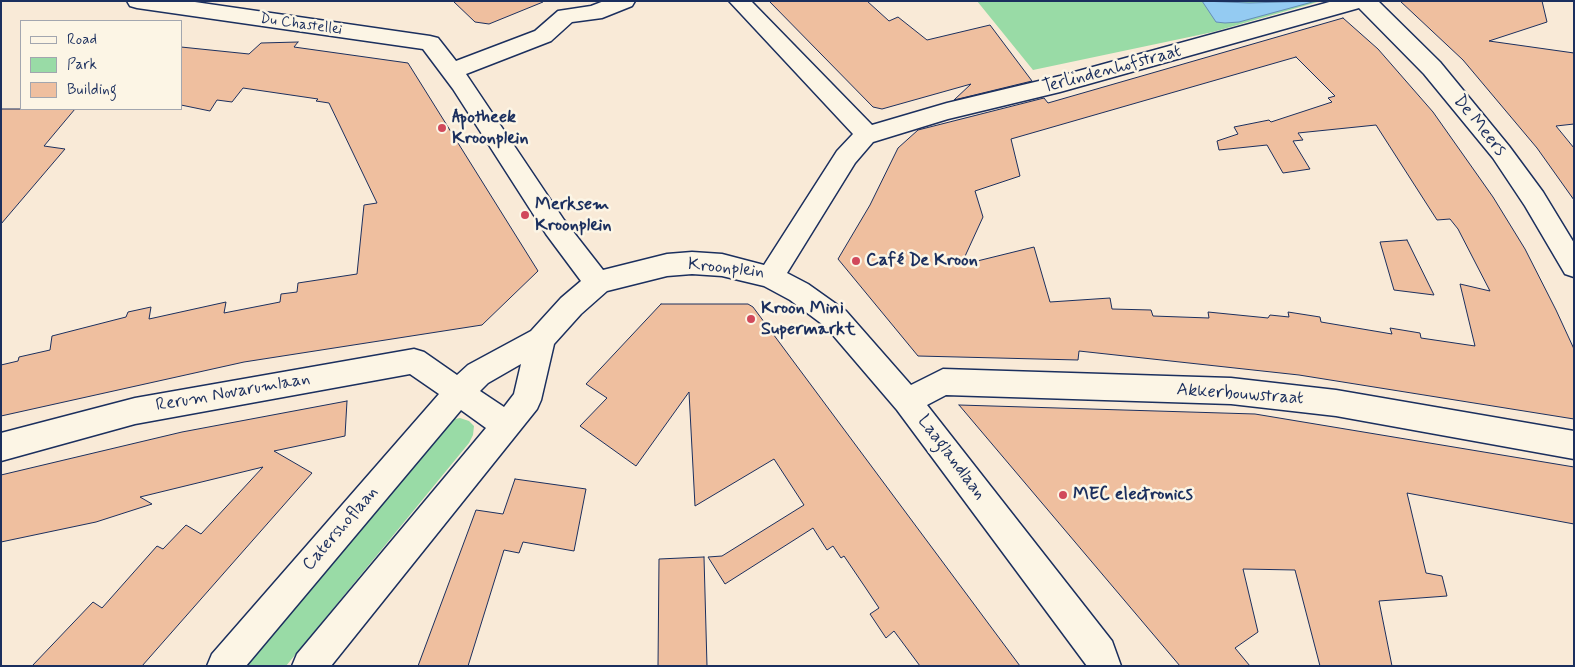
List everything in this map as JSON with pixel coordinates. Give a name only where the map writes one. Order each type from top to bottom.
[{"type":"street","name":"Du Chastellei","points":[[137,1],[430,43],[452,71]]},
{"type":"street","points":[[598,283],[555,227],[452,71],[543,36],[564,9],[594,13],[625,1]]},
{"type":"street","points":[[739,1],[863,130],[865,136]]},
{"type":"street","name":"Terlindenhofstraat","points":[[865,136],[939,113],[1060,84],[1359,1]]},
{"type":"street","name":"De Meers","points":[[1365,1],[1432,68],[1501,152],[1534,199],[1574,266]]},
{"type":"street","name":"Kroonplein","points":[[598,283],[617,276],[667,265],[692,263],[722,265],[770,277],[846,157],[865,136]]},
{"type":"street","name":"Laaglandlaan","points":[[770,277],[799,292],[836,320],[907,401],[1100,653],[1104,666]]},
{"type":"street","name":"Catershoflaan","points":[[224,666],[458,393],[478,374],[541,340],[571,306],[598,283]]},
{"type":"street","name":"Catershoflaan","points":[[309,666],[527,400],[541,340]]},
{"type":"street","name":"Rerum Novarumlaan","points":[[1,447],[135,411],[414,361],[458,393]]},
{"type":"street","name":"Akkerbouwstraat","points":[[907,401],[943,382],[1232,391],[1336,403],[1574,445]]},
{"type":"street","points":[[458,393],[506,425]]},
{"type":"green space","points":[[977,1],[1321,1],[1213,32],[1033,70]]},
{"type":"green space","points":[[460,418],[469,421],[474,426],[473,435],[469,443],[286,666],[245,666],[450,420]]},
{"type":"water","points":[[1202,1],[1249,3],[1316,1],[1239,22],[1225,23],[1216,22]]},
{"type":"building","points":[[453,1],[543,2],[489,24],[475,22]]},
{"type":"building","points":[[769,1],[867,1],[889,21],[898,17],[927,40],[990,25],[1032,81],[954,100],[971,84],[882,109],[873,107]]},
{"type":"building","points":[[1400,1],[1542,1],[1547,22],[1489,41],[1574,53],[1574,124],[1556,126],[1574,148],[1574,200],[1537,148],[1463,60]]},
{"type":"building","points":[[1343,18],[1378,49],[1433,112],[1493,197],[1525,249],[1574,349],[1574,419],[1299,375],[1079,351],[1078,360],[918,356],[838,259],[870,205],[898,148],[918,130],[1044,98],[1048,103]],"holes":[[[1296,57],[1335,96],[1328,98],[1332,102],[1271,122],[1269,120],[1234,127],[1238,134],[1217,141],[1219,150],[1267,145],[1283,173],[1310,169],[1293,141],[1303,140],[1298,133],[1376,125],[1437,220],[1450,219],[1458,229],[1490,291],[1460,284],[1475,346],[1421,338],[1420,333],[1390,328],[1392,334],[1321,322],[1320,317],[1288,312],[1289,317],[1270,315],[1268,318],[1208,312],[1209,318],[1153,316],[1151,310],[1112,309],[1110,298],[1050,302],[1034,247],[961,265],[983,217],[975,191],[1020,176],[1011,139]]]},
{"type":"building","points":[[298,42],[294,47],[408,63],[538,271],[482,325],[244,362],[1,416],[1,365],[18,361],[19,357],[50,350],[52,336],[126,317],[128,312],[151,307],[149,319],[226,302],[224,313],[280,302],[281,294],[297,292],[298,283],[357,274],[364,205],[377,203],[329,103],[316,101],[318,99],[243,88],[232,102],[217,100],[210,111],[182,105],[182,47],[249,54],[261,43]]},
{"type":"building","points":[[1,109],[74,110],[44,146],[65,149],[1,224]]},
{"type":"building","points":[[1407,240],[1434,295],[1394,290],[1380,242]]},
{"type":"building","points":[[661,304],[748,304],[753,307],[1020,666],[920,666],[894,631],[886,638],[870,614],[879,608],[844,556],[841,558],[833,546],[827,550],[813,528],[725,584],[708,557],[722,556],[804,505],[774,459],[695,506],[689,392],[636,466],[580,426],[607,398],[586,384]]},
{"type":"building","points":[[347,401],[345,436],[274,451],[312,473],[142,666],[32,666],[93,602],[102,608],[157,546],[163,549],[186,525],[201,534],[263,467],[140,497],[152,504],[96,522],[1,542],[1,475],[182,432]]},
{"type":"building","points":[[959,405],[1255,414],[1574,467],[1574,524],[1407,493],[1426,573],[1442,576],[1447,596],[1379,601],[1392,666],[1320,666],[1295,570],[1243,569],[1258,632],[1235,648],[1250,666],[1180,666]]},
{"type":"building","points":[[515,479],[586,489],[574,551],[523,542],[519,553],[504,550],[468,666],[418,666],[476,510],[503,514]]},
{"type":"building","points":[[704,557],[707,666],[658,666],[659,559]]},
{"type":"place","name":"Apotheek Kroonplein","points":[[442,128]]},
{"type":"place","name":"Merksem Kroonplein","points":[[525,215]]},
{"type":"place","name":"Café De Kroon","points":[[856,261]]},
{"type":"place","name":"Kroon Mini Supermarkt","points":[[751,319]]},
{"type":"place","name":"MEC electronics","points":[[1063,495]]}]
